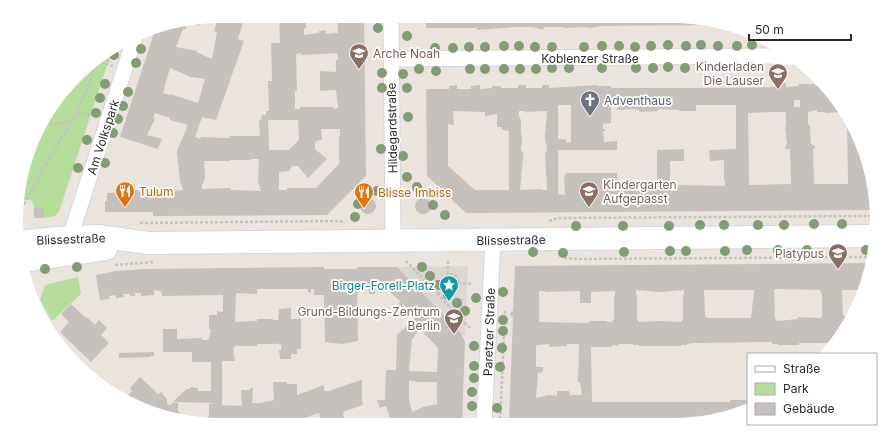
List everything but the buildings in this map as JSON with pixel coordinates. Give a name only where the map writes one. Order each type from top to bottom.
[{"type":"main road","name":"Blissestraße","points":[[24,241],[98,236],[148,243]]},
{"type":"main road","name":"Blissestraße","points":[[27,260],[148,243],[870,236]]},
{"type":"street","name":"Hildegardstraße","points":[[391,23],[393,241]]},
{"type":"street","name":"Am Volkspark","points":[[70,237],[134,43]]},
{"type":"street","name":"Koblenzer Straße","points":[[391,59],[773,56],[784,57]]},
{"type":"street","name":"Paretzer Straße","points":[[484,418],[493,240]]},
{"type":"path","points":[[105,60],[114,63]]},
{"type":"path","points":[[102,62],[109,65]]},
{"type":"path","points":[[23,205],[60,140],[77,114],[94,69]]},
{"type":"path","points":[[77,114],[90,114]]},
{"type":"path","points":[[47,125],[73,121]]},
{"type":"path","points":[[547,221],[558,218],[870,216]]},
{"type":"path","points":[[133,223],[340,221],[349,225]]},
{"type":"path","points":[[556,257],[578,260],[866,257]]},
{"type":"path","points":[[446,286],[445,280],[448,275],[448,261]]},
{"type":"path","points":[[108,265],[160,262]]},
{"type":"path","points":[[406,262],[470,328]]},
{"type":"path","points":[[448,275],[453,274],[457,277],[458,283]]},
{"type":"path","points":[[446,286],[453,288],[458,283],[472,284]]},
{"type":"path","points":[[438,294],[446,286]]},
{"type":"path","points":[[500,418],[505,307]]},
{"type":"green space","points":[[110,57],[59,212],[55,216],[44,218],[44,208],[34,208],[33,202],[29,199],[24,200],[33,157],[49,122],[72,90],[90,72]]},
{"type":"green space","points":[[78,277],[81,294],[52,321],[40,300],[45,285]]},
{"type":"shaded area","name":"Birger-Forell-Platz","points":[[468,266],[465,337],[397,267]]},
{"type":"place","name":"Arche Noah","points":[[359,70]]},
{"type":"place","name":"Kinderladen Die Lauser","points":[[778,90]]},
{"type":"place","name":"Adventhaus","points":[[590,117]]},
{"type":"place","name":"Tulum","points":[[125,208]]},
{"type":"place","name":"Kindergarten Aufgepasst","points":[[589,208]]},
{"type":"place","name":"Blisse Imbiss","points":[[364,209]]},
{"type":"place","name":"Platypus","points":[[838,270]]},
{"type":"place","name":"Birger-Forell-Platz","points":[[449,302]]},
{"type":"place","name":"Grund-Bildungs-Zentrum Berlin","points":[[454,335]]}]
